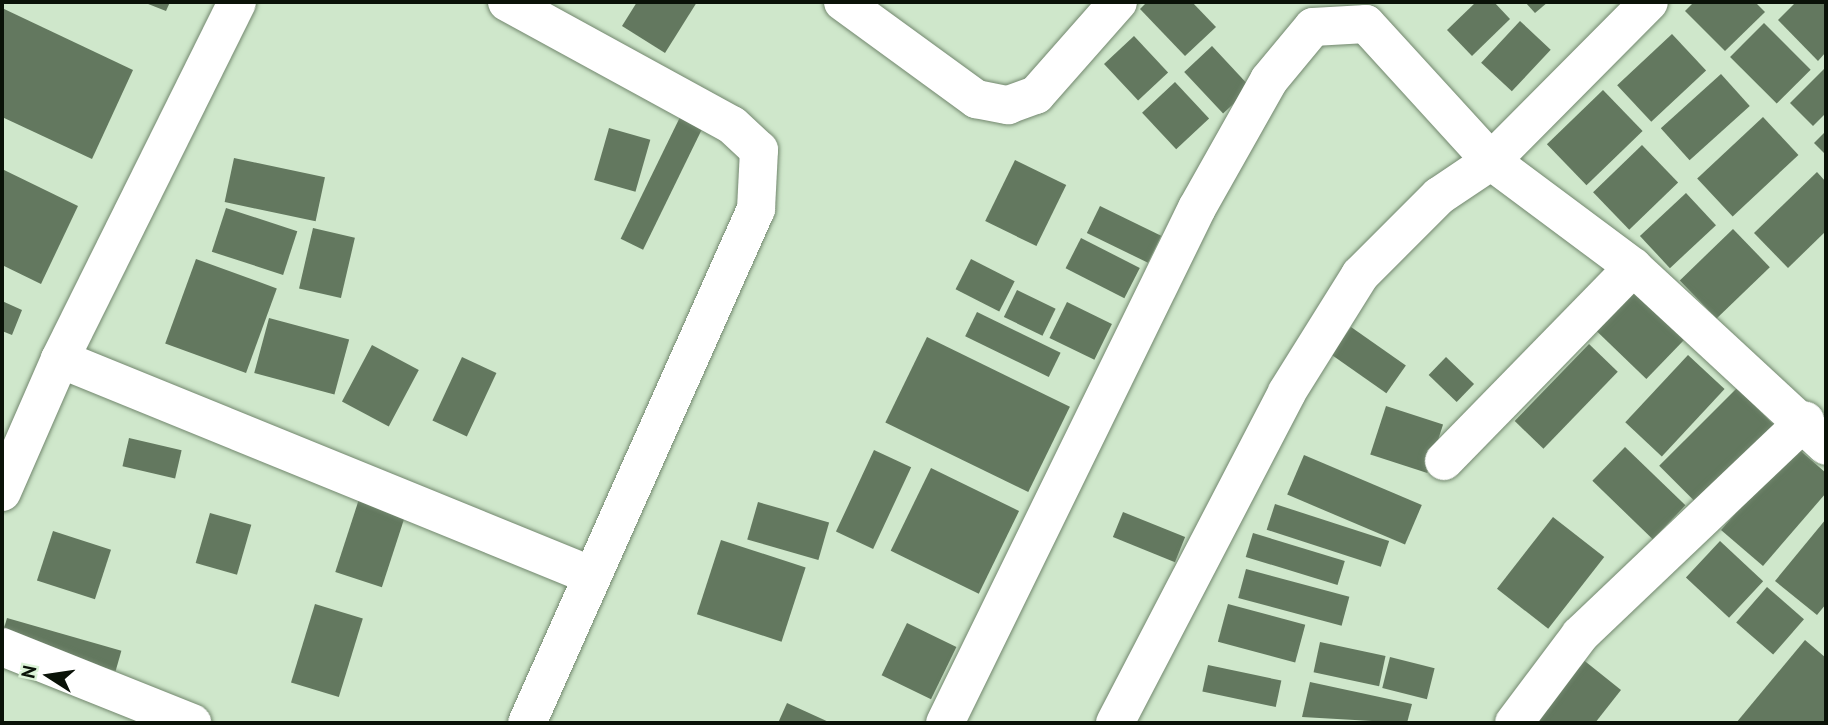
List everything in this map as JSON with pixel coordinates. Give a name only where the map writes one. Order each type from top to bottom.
[{"type":"street","points":[[2,492],[60,359],[237,2]]},
{"type":"street","points":[[507,2],[732,125],[759,150],[756,209],[590,575],[527,723]]},
{"type":"street","points":[[843,2],[976,99],[1009,106],[1036,95],[1118,2]]},
{"type":"street","points":[[1115,723],[1287,392],[1360,275],[1439,196],[1491,161],[1649,2]]},
{"type":"street","points":[[945,723],[1197,208],[1269,80],[1313,27],[1366,24],[1491,161],[1633,267],[1815,433],[1580,635],[1514,723]]},
{"type":"street","points":[[1444,461],[1633,267]]},
{"type":"street","points":[[60,359],[590,575]]},
{"type":"street","points":[[2,647],[192,723]]},
{"type":"building","points":[[143,2],[170,2],[166,11]]},
{"type":"building","points":[[637,2],[697,2],[665,53],[622,26]]},
{"type":"building","points":[[1147,2],[1192,2],[1216,27],[1185,56],[1140,9]]},
{"type":"building","points":[[1476,2],[1494,2],[1510,19],[1472,56],[1447,30]]},
{"type":"building","points":[[1525,2],[1548,2],[1535,13]]},
{"type":"building","points":[[1694,2],[1755,2],[1765,12],[1725,51],[1685,11]]},
{"type":"building","points":[[1796,2],[1826,2],[1826,52],[1818,61],[1778,20]]},
{"type":"building","points":[[2,8],[133,70],[92,159],[2,117]]},
{"type":"building","points":[[1520,21],[1551,50],[1512,91],[1481,63]]},
{"type":"building","points":[[1764,23],[1811,70],[1777,104],[1730,57]]},
{"type":"building","points":[[1672,34],[1706,71],[1651,122],[1617,85]]},
{"type":"building","points":[[1134,36],[1168,73],[1138,101],[1104,64]]},
{"type":"building","points":[[1212,46],[1251,88],[1223,114],[1184,72]]},
{"type":"building","points":[[1826,67],[1826,113],[1813,126],[1790,103]]},
{"type":"building","points":[[1721,74],[1750,106],[1690,160],[1661,128]]},
{"type":"building","points":[[1175,82],[1209,119],[1176,149],[1142,113]]},
{"type":"building","points":[[1603,90],[1643,131],[1586,185],[1547,144]]},
{"type":"building","points":[[682,113],[704,124],[643,250],[621,239]]},
{"type":"building","points":[[1763,117],[1798,155],[1733,216],[1697,178]]},
{"type":"building","points":[[609,128],[650,140],[635,192],[594,180]]},
{"type":"building","points":[[1826,131],[1826,155],[1814,143]]},
{"type":"building","points":[[1642,145],[1678,182],[1629,230],[1593,192]]},
{"type":"building","points":[[234,158],[325,177],[316,221],[225,202]]},
{"type":"building","points":[[1015,160],[1066,185],[1036,246],[985,221]]},
{"type":"building","points":[[2,169],[78,206],[41,284],[2,265]]},
{"type":"building","points":[[1817,172],[1826,182],[1826,231],[1788,268],[1754,233]]},
{"type":"building","points":[[1686,193],[1716,225],[1670,268],[1640,236]]},
{"type":"building","points":[[1100,206],[1161,236],[1148,263],[1087,233]]},
{"type":"building","points":[[226,208],[297,231],[283,275],[212,252]]},
{"type":"building","points":[[313,228],[355,238],[341,298],[299,288]]},
{"type":"building","points":[[1733,229],[1770,267],[1717,319],[1680,280]]},
{"type":"building","points":[[1081,238],[1140,268],[1124,298],[1066,268]]},
{"type":"building","points":[[196,259],[277,288],[246,373],[165,344]]},
{"type":"building","points":[[971,259],[1015,281],[999,312],[956,289]]},
{"type":"building","points":[[1632,286],[1686,338],[1646,379],[1592,327]]},
{"type":"building","points":[[1017,290],[1056,309],[1042,336],[1004,317]]},
{"type":"building","points":[[2,301],[22,310],[12,335],[2,331]]},
{"type":"building","points":[[1067,302],[1112,324],[1094,360],[1049,338]]},
{"type":"building","points":[[977,312],[1061,353],[1049,377],[965,336]]},
{"type":"building","points":[[269,318],[349,339],[334,395],[254,373]]},
{"type":"building","points":[[1351,327],[1406,365],[1386,393],[1331,355]]},
{"type":"building","points":[[927,337],[1070,407],[1028,492],[885,422]]},
{"type":"building","points":[[1589,344],[1618,372],[1543,449],[1515,421]]},
{"type":"building","points":[[372,345],[419,370],[389,426],[342,402]]},
{"type":"building","points":[[1688,355],[1725,389],[1662,456],[1625,422]]},
{"type":"building","points":[[462,357],[496,373],[467,437],[432,420]]},
{"type":"building","points":[[1446,357],[1474,384],[1457,402],[1429,375]]},
{"type":"building","points":[[1737,388],[1778,429],[1700,507],[1659,466]]},
{"type":"building","points":[[1386,406],[1443,425],[1427,473],[1370,455]]},
{"type":"building","points":[[129,438],[182,450],[175,478],[122,466]]},
{"type":"building","points":[[1795,446],[1826,473],[1826,493],[1763,566],[1721,530]]},
{"type":"building","points":[[1625,447],[1685,505],[1653,539],[1592,481]]},
{"type":"building","points":[[874,450],[911,467],[873,549],[836,532]]},
{"type":"building","points":[[1304,455],[1422,505],[1405,545],[1287,495]]},
{"type":"building","points":[[931,468],[1019,511],[979,594],[891,551]]},
{"type":"building","points":[[360,496],[407,511],[382,587],[335,572]]},
{"type":"building","points":[[758,502],[829,522],[818,560],[747,539]]},
{"type":"building","points":[[1275,504],[1389,541],[1381,567],[1267,530]]},
{"type":"building","points":[[1123,512],[1185,537],[1175,562],[1113,537]]},
{"type":"building","points":[[210,513],[251,525],[237,575],[196,563]]},
{"type":"building","points":[[1553,517],[1604,557],[1548,629],[1497,589]]},
{"type":"building","points":[[1826,519],[1826,604],[1817,615],[1775,581]]},
{"type":"building","points":[[53,531],[111,550],[95,599],[37,580]]},
{"type":"building","points":[[1253,533],[1345,561],[1337,585],[1246,557]]},
{"type":"building","points":[[721,540],[806,568],[782,642],[697,614]]},
{"type":"building","points":[[1720,541],[1763,581],[1729,618],[1686,578]]},
{"type":"building","points":[[1246,569],[1349,597],[1342,626],[1238,598]]},
{"type":"building","points":[[1767,587],[1804,619],[1773,655],[1736,622]]},
{"type":"building","points":[[315,604],[363,619],[339,697],[291,682]]},
{"type":"building","points":[[1228,604],[1305,625],[1295,662],[1218,642]]},
{"type":"building","points":[[7,618],[121,651],[116,671],[2,638]]},
{"type":"building","points":[[907,623],[956,647],[931,699],[882,675]]},
{"type":"building","points":[[1805,640],[1826,658],[1826,723],[1736,723]]},
{"type":"building","points":[[1320,642],[1386,656],[1379,686],[1314,672]]},
{"type":"building","points":[[1390,657],[1435,668],[1427,699],[1382,688]]},
{"type":"building","points":[[1581,658],[1621,690],[1595,723],[1530,723]]},
{"type":"building","points":[[1208,665],[1281,681],[1276,707],[1202,691]]},
{"type":"building","points":[[1310,682],[1412,704],[1407,723],[1302,717]]},
{"type":"building","points":[[787,703],[831,723],[778,723]]}]
